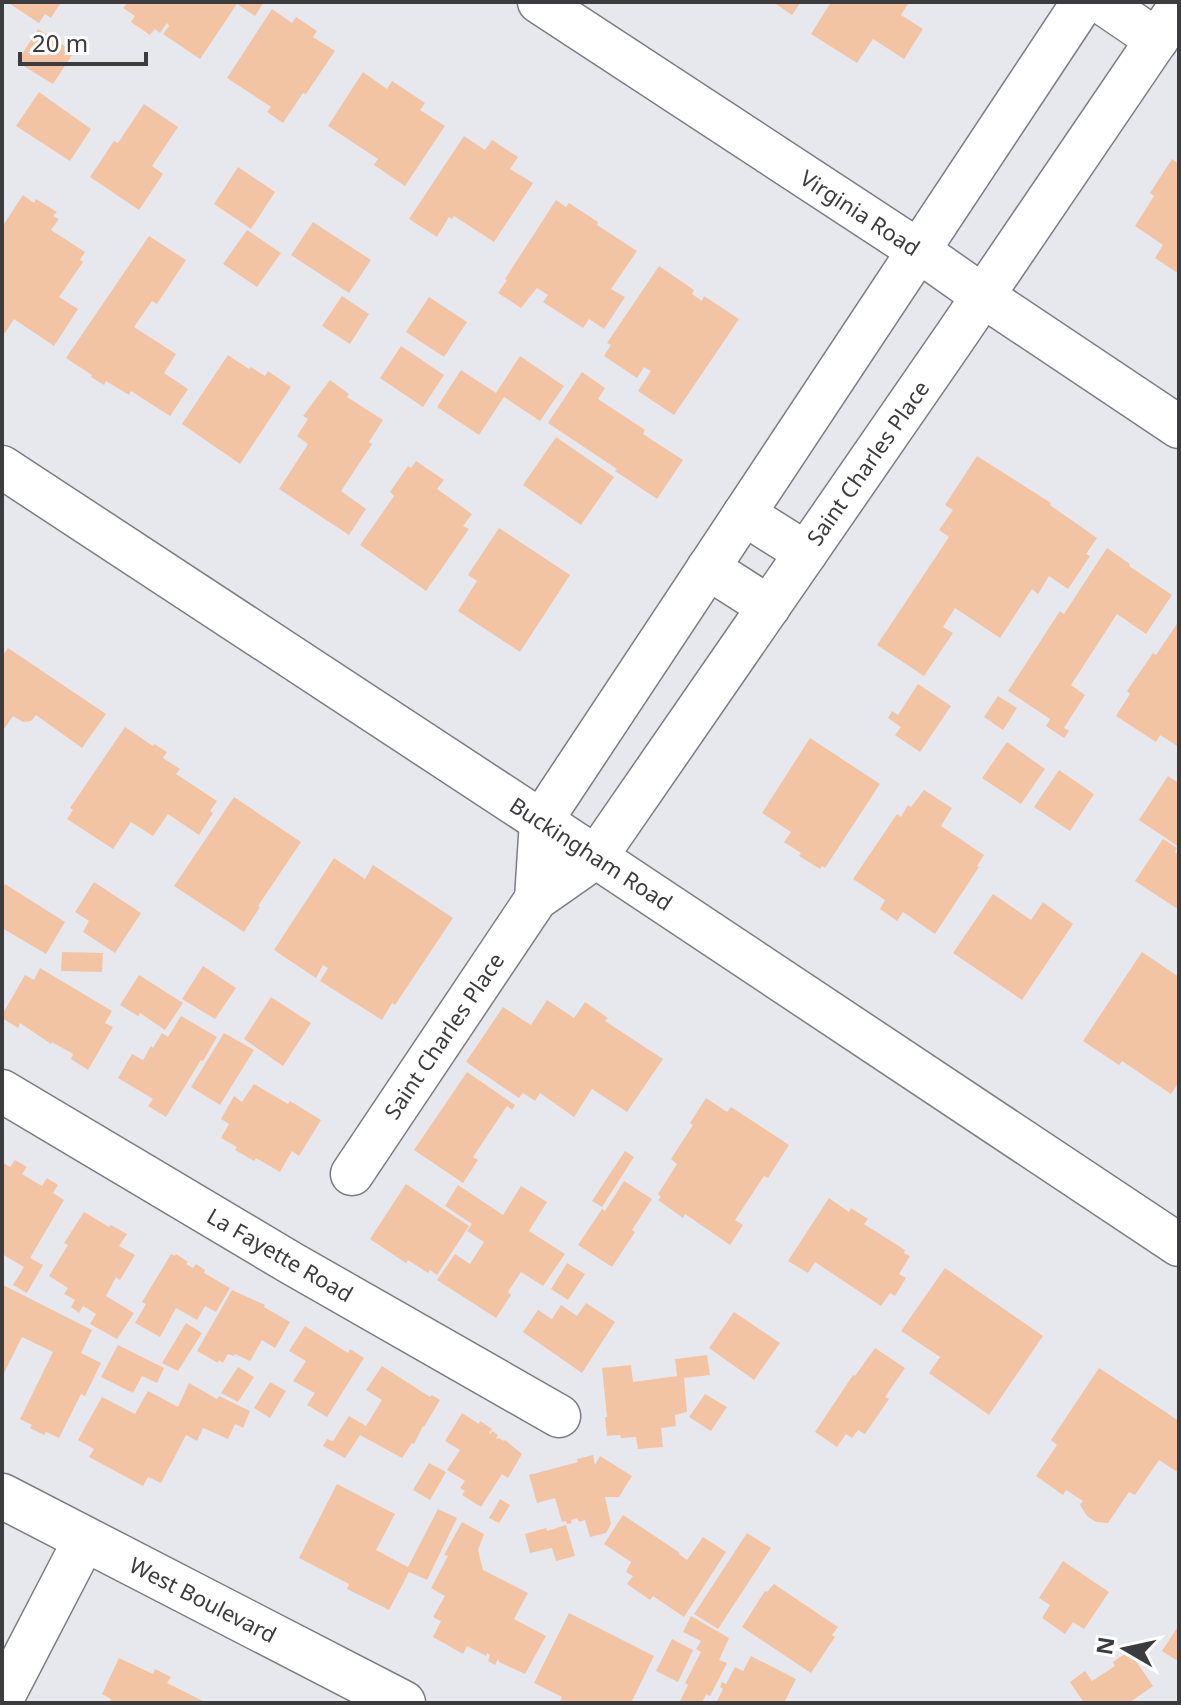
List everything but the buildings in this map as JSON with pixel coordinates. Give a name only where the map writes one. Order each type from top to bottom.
[{"type":"street","name":"Virginia Road","points":[[539,2],[919,251],[1179,427]]},
{"type":"street","points":[[536,899],[541,821],[1083,2]]},
{"type":"street","points":[[1101,2],[1168,23]]},
{"type":"street","name":"Saint Charles Place","points":[[352,1174],[536,899],[596,857],[1168,23]]},
{"type":"street","name":"Buckingham Road","points":[[2,467],[1179,1245]]},
{"type":"street","points":[[744,514],[806,553]]},
{"type":"street","points":[[708,568],[769,607]]},
{"type":"street","name":"La Fayette Road","points":[[2,1091],[291,1263],[559,1416]]},
{"type":"street","name":"West Boulevard","points":[[2,1496],[403,1703]]},
{"type":"street","points":[[2,1699],[85,1539]]}]
